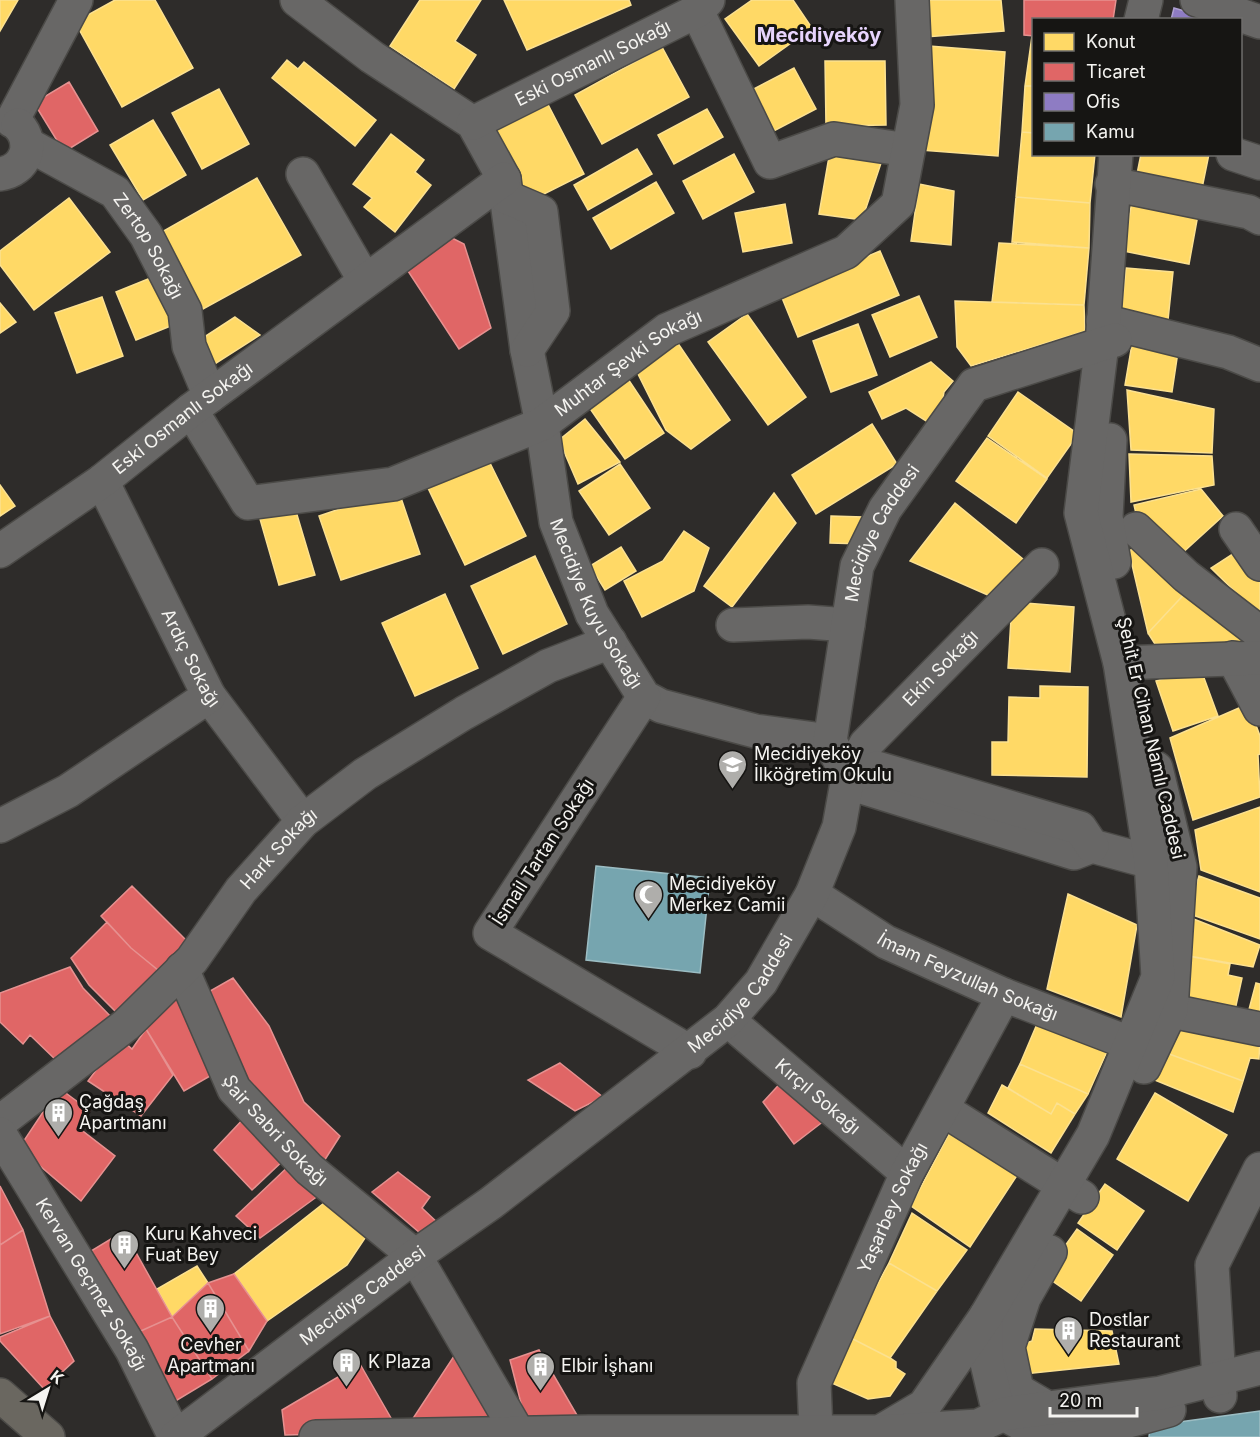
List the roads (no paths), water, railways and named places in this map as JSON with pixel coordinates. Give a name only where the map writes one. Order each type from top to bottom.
[{"type":"main road","points":[[0,1395],[48,1437]]},
{"type":"street","points":[[0,174],[16,168],[23,162],[13,128],[76,0]]},
{"type":"street","points":[[297,0],[372,57],[473,123],[505,188]]},
{"type":"street","name":"Muhtar Şevki Sokağı","points":[[200,403],[248,503],[393,484],[542,424],[667,330],[846,252],[898,204],[917,105],[912,0]]},
{"type":"street","points":[[1142,18],[1146,0]]},
{"type":"street","points":[[1164,18],[1168,0]]},
{"type":"street","points":[[1197,0],[1260,22]]},
{"type":"street","points":[[703,6],[770,162],[834,139],[908,150]]},
{"type":"street","name":"Eski Osmanlı Sokağı","points":[[473,123],[703,6]]},
{"type":"street","name":"Zertop Sokağı","points":[[13,128],[115,192],[146,235],[185,311],[200,403]]},
{"type":"street","name":"Şehit Er Cihan Namlı Caddesi","points":[[1044,1427],[1017,1390],[1008,1347],[1024,1298],[1159,1008],[1180,867],[1125,663],[1081,513],[1108,332],[1118,176],[1133,156]]},
{"type":"street","points":[[1239,156],[1260,163]]},
{"type":"street","points":[[303,174],[365,281]]},
{"type":"street","points":[[1118,176],[1249,212],[1260,218]]},
{"type":"street","name":"Eski Osmanlı Sokağı","points":[[0,551],[102,481],[200,403],[365,281],[505,188]]},
{"type":"street","name":"Mecidiye Kuyu Sokağı","points":[[505,188],[527,350],[542,424],[556,522],[592,614],[644,697],[661,706],[755,731],[830,741]]},
{"type":"street","points":[[1108,332],[1228,352],[1260,364]]},
{"type":"street","name":"Mecidiye Caddesi","points":[[830,741],[857,566],[885,510],[974,385],[1108,332]]},
{"type":"street","name":"Ardıç Sokağı","points":[[102,481],[209,696],[303,821]]},
{"type":"street","points":[[1136,529],[1186,576],[1260,633]]},
{"type":"street","points":[[1236,529],[1260,564]]},
{"type":"street","name":"Ekin Sokağı","points":[[848,777],[866,744],[1042,565]]},
{"type":"street","points":[[733,625],[808,622],[848,625]]},
{"type":"street","name":"Hark Sokağı","points":[[0,1122],[126,1025],[192,960],[241,890],[303,821],[365,774],[464,713],[548,666],[610,642]]},
{"type":"street","points":[[1125,663],[1247,658],[1260,708]]},
{"type":"street","name":"Şehit Er Cihan Namlı Caddesi","points":[[877,1434],[924,1406],[1073,1191],[1093,1135],[1132,1044],[1159,1008],[1151,862],[1125,663]]},
{"type":"street","points":[[0,826],[68,791],[209,696]]},
{"type":"street","name":"İsmail Tartan Sokağı","points":[[644,697],[490,933],[690,1052]]},
{"type":"street","points":[[830,741],[848,777],[877,768],[1080,828],[1092,846],[1151,862]]},
{"type":"street","name":"Mecidiye Caddesi","points":[[176,1437],[415,1256],[491,1203],[690,1052],[728,1020],[761,982],[812,894],[839,827],[848,777]]},
{"type":"street","name":"İmam Feyzullah Sokağı","points":[[812,894],[886,942],[1004,994],[1132,1044]]},
{"type":"street","name":"Şair Sabri Sokağı","points":[[182,969],[234,1089],[309,1169],[415,1256]]},
{"type":"street","name":"Yaşarbey Sokağı","points":[[816,1431],[814,1383],[907,1173],[944,1110],[1004,994]]},
{"type":"street","points":[[1159,1008],[1260,1029]]},
{"type":"street","name":"Kırçıl Sokağı","points":[[728,1020],[907,1173]]},
{"type":"street","points":[[944,1110],[1073,1191]]},
{"type":"street","name":"Kervan Geçmez Sokağı","points":[[0,1134],[132,1350],[176,1437]]},
{"type":"street","points":[[1230,1378],[1212,1265],[1260,1169]]},
{"type":"street","points":[[415,1256],[518,1433]]},
{"type":"street","points":[[986,1316],[986,1359],[996,1401],[1004,1414],[1044,1427],[1120,1430],[1230,1378]]},
{"type":"street","points":[[1044,1427],[1161,1393],[1230,1378]]},
{"type":"street","points":[[316,1437],[816,1431],[877,1434],[978,1426],[1004,1414]]},
{"type":"place","name":"Mecidiyeköy İlköğretim Okulu","points":[[733,790]]},
{"type":"place","name":"Mecidiyeköy Merkez Camii","points":[[648,920]]},
{"type":"place","name":"Çağdaş Apartmanı","points":[[58,1138]]},
{"type":"place","name":"Kuru Kahveci Fuat Bey","points":[[124,1270]]},
{"type":"place","name":"Cevher Apartmanı","points":[[211,1334]]},
{"type":"place","name":"Dostlar Restaurant","points":[[1068,1356]]},
{"type":"place","name":"K Plaza","points":[[347,1388]]},
{"type":"place","name":"Elbir İşhanı","points":[[540,1392]]},
{"type":"district","name":"Mecidiyeköy","points":[[819,35]]}]
